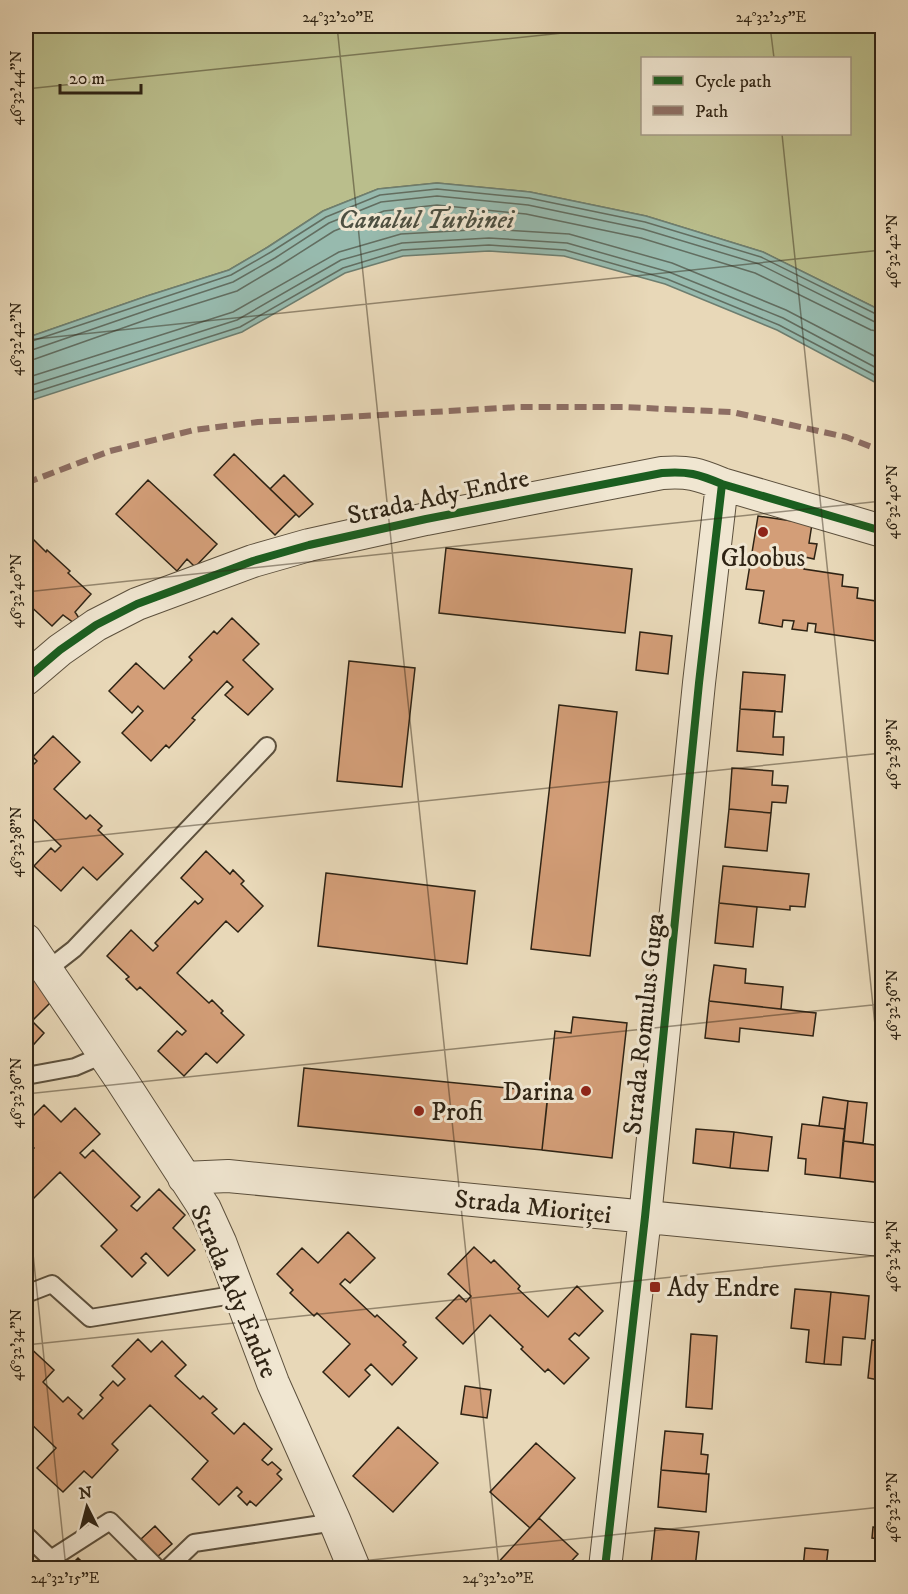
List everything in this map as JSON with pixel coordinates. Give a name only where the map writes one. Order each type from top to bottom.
[{"type":"street","name":"Strada Ady Endre","points":[[26,679],[60,650],[96,625],[137,604],[244,565],[309,545],[662,473],[688,472],[702,475],[722,484],[882,531]]},
{"type":"street","name":"Strada Romulus Guga","points":[[605,1569],[645,1217],[699,683],[722,484]]},
{"type":"street","name":"Strada Ady Endre","points":[[26,940],[205,1209],[220,1242],[273,1383],[354,1569]]},
{"type":"street","name":"Strada Mioriței","points":[[184,1178],[228,1176],[882,1240]]},
{"type":"lane","points":[[47,970],[74,949],[267,746]]},
{"type":"lane","points":[[26,1076],[75,1067],[96,1058],[100,1048]]},
{"type":"lane","points":[[26,1294],[52,1284],[90,1318],[239,1294]]},
{"type":"lane","points":[[26,1535],[46,1564],[110,1521],[157,1569]]},
{"type":"lane","points":[[168,1569],[194,1543],[335,1522]]},
{"type":"green space","points":[[26,26],[882,26],[882,311],[763,252],[646,216],[530,192],[437,183],[378,189],[323,211],[229,270],[26,338]]},
{"type":"water","name":"Canalul Turbinei","points":[[437,183],[530,192],[646,216],[763,252],[882,311],[882,386],[777,330],[665,284],[564,256],[489,251],[403,256],[345,273],[242,332],[26,402],[26,338],[229,270],[323,211],[378,189]]},
{"type":"building","points":[[234,454],[296,514],[275,535],[214,475]]},
{"type":"building","points":[[284,475],[313,504],[299,517],[270,489]]},
{"type":"building","points":[[148,480],[217,544],[195,567],[187,559],[177,571],[116,514]]},
{"type":"building","points":[[758,516],[812,524],[809,543],[817,544],[814,559],[805,557],[804,569],[843,575],[842,586],[858,588],[857,598],[882,602],[882,642],[815,632],[816,624],[808,623],[807,631],[792,629],[794,621],[783,620],[782,627],[759,623],[764,591],[746,589]]},
{"type":"building","points":[[26,532],[70,571],[68,573],[91,594],[75,612],[79,618],[74,623],[63,615],[52,626],[26,602]]},
{"type":"building","points":[[446,548],[632,569],[625,633],[439,613]]},
{"type":"building","points":[[232,618],[259,644],[243,660],[273,689],[248,715],[225,695],[233,687],[227,681],[192,718],[195,720],[169,748],[166,745],[151,761],[122,733],[143,711],[138,706],[132,713],[109,691],[136,663],[164,689],[192,660],[189,657],[214,631],[217,634]]},
{"type":"building","points":[[640,632],[672,636],[668,674],[636,670]]},
{"type":"building","points":[[349,661],[415,668],[402,787],[337,781]]},
{"type":"building","points":[[743,672],[785,675],[782,712],[740,709]]},
{"type":"building","points":[[559,705],[617,712],[590,956],[531,949]]},
{"type":"building","points":[[740,709],[775,711],[773,737],[784,737],[783,755],[737,751]]},
{"type":"building","points":[[53,736],[80,762],[54,789],[86,819],[90,815],[102,826],[98,830],[123,854],[97,880],[83,867],[61,891],[34,866],[51,848],[55,852],[61,846],[26,812],[26,762],[31,767],[37,761],[33,757]]},
{"type":"building","points":[[732,768],[773,771],[772,785],[788,786],[786,803],[772,802],[771,813],[729,809]]},
{"type":"building","points":[[729,809],[771,813],[767,851],[725,847]]},
{"type":"building","points":[[206,851],[230,874],[233,870],[244,881],[241,884],[263,906],[238,932],[226,921],[177,973],[209,1003],[212,1000],[223,1011],[221,1013],[244,1035],[217,1063],[206,1053],[184,1076],[158,1051],[177,1031],[182,1035],[186,1031],[140,987],[137,990],[126,979],[129,977],[107,956],[131,930],[153,951],[158,946],[155,943],[195,901],[198,904],[201,902],[203,899],[181,878]]},
{"type":"building","points":[[723,866],[809,874],[805,907],[790,906],[790,910],[719,903]]},
{"type":"building","points":[[326,873],[475,891],[467,964],[318,946]]},
{"type":"building","points":[[719,903],[757,907],[753,947],[715,943]]},
{"type":"building","points":[[714,965],[746,969],[745,983],[783,987],[781,1009],[709,1001]]},
{"type":"building","points":[[30,974],[55,998],[32,1021],[44,1033],[26,1053],[26,978]]},
{"type":"building","points":[[709,1001],[816,1013],[813,1036],[740,1028],[739,1042],[705,1038]]},
{"type":"building","points":[[573,1017],[627,1023],[612,1158],[542,1150],[555,1031],[571,1033]]},
{"type":"building","points":[[304,1068],[548,1092],[542,1150],[298,1126]]},
{"type":"building","points":[[823,1097],[848,1101],[845,1129],[819,1126]]},
{"type":"building","points":[[848,1101],[867,1103],[863,1143],[843,1141]]},
{"type":"building","points":[[44,1105],[61,1122],[75,1108],[100,1134],[80,1153],[85,1158],[93,1150],[140,1197],[131,1206],[137,1211],[159,1189],[185,1215],[173,1228],[195,1250],[168,1276],[146,1253],[141,1258],[146,1263],[132,1277],[101,1246],[117,1230],[60,1172],[26,1206],[26,1156],[34,1148],[26,1140],[26,1123]]},
{"type":"building","points":[[802,1124],[845,1129],[840,1178],[805,1174],[806,1159],[798,1158]]},
{"type":"building","points":[[696,1129],[734,1132],[730,1168],[693,1163]]},
{"type":"building","points":[[734,1132],[772,1137],[768,1171],[730,1168]]},
{"type":"building","points":[[843,1141],[882,1146],[882,1183],[840,1178]]},
{"type":"building","points":[[348,1232],[375,1258],[350,1283],[345,1279],[340,1284],[406,1342],[403,1345],[417,1358],[392,1385],[371,1364],[365,1370],[370,1375],[349,1397],[323,1372],[350,1344],[317,1313],[314,1316],[290,1293],[293,1290],[277,1274],[302,1248],[318,1263]]},
{"type":"building","points":[[474,1247],[491,1263],[494,1260],[520,1286],[518,1289],[548,1317],[577,1286],[603,1311],[579,1336],[575,1333],[569,1339],[589,1358],[564,1384],[548,1369],[545,1372],[490,1315],[463,1344],[436,1318],[459,1295],[466,1302],[471,1296],[448,1274]]},
{"type":"building","points":[[795,1289],[831,1292],[824,1364],[806,1362],[809,1330],[791,1328]]},
{"type":"building","points":[[831,1292],[869,1296],[865,1339],[843,1337],[841,1365],[824,1364]]},
{"type":"building","points":[[691,1334],[717,1336],[712,1409],[686,1407]]},
{"type":"building","points":[[138,1339],[151,1352],[162,1341],[186,1365],[175,1376],[200,1399],[203,1396],[217,1409],[212,1413],[234,1434],[244,1423],[272,1449],[262,1460],[268,1465],[272,1462],[281,1470],[277,1474],[282,1479],[256,1506],[250,1501],[247,1505],[238,1496],[242,1492],[237,1487],[219,1505],[192,1479],[208,1461],[150,1405],[112,1444],[118,1450],[92,1478],[84,1471],[63,1492],[37,1468],[56,1448],[26,1419],[26,1344],[54,1370],[43,1382],[63,1402],[68,1397],[82,1410],[78,1414],[83,1419],[103,1398],[100,1395],[113,1381],[118,1386],[125,1379],[112,1366]]},
{"type":"building","points":[[872,1340],[882,1341],[879,1380],[868,1378]]},
{"type":"building","points":[[465,1386],[491,1390],[487,1418],[461,1414]]},
{"type":"building","points":[[398,1427],[438,1463],[393,1512],[353,1476]]},
{"type":"building","points":[[665,1431],[703,1434],[701,1454],[708,1455],[706,1474],[661,1470]]},
{"type":"building","points":[[536,1443],[575,1478],[530,1528],[490,1492]]},
{"type":"building","points":[[661,1470],[709,1474],[706,1512],[658,1507]]},
{"type":"building","points":[[539,1518],[578,1554],[565,1568],[495,1568],[494,1567]]},
{"type":"building","points":[[155,1526],[172,1544],[157,1557],[141,1539]]},
{"type":"building","points":[[873,1527],[882,1528],[882,1539],[872,1538]]},
{"type":"building","points":[[655,1528],[699,1532],[695,1568],[651,1565]]},
{"type":"building","points":[[805,1548],[828,1550],[826,1568],[803,1568]]},
{"type":"building","points":[[78,1558],[88,1568],[68,1568]]},
{"type":"marked path","points":[[26,483],[110,451],[194,430],[258,422],[519,407],[623,407],[732,412],[846,437],[882,451]]},
{"type":"cycle path","points":[[26,679],[60,650],[96,625],[137,604],[253,561],[309,545],[426,519],[662,473],[679,472],[699,476],[882,531]]},
{"type":"cycle path","points":[[605,1568],[645,1217],[699,683],[722,484]]},
{"type":"place","name":"Gloobus","points":[[763,532]]},
{"type":"place","name":"Darina","points":[[586,1091]]},
{"type":"place","name":"Profi","points":[[419,1111]]},
{"type":"place","name":"Ady Endre","points":[[655,1287]]}]
